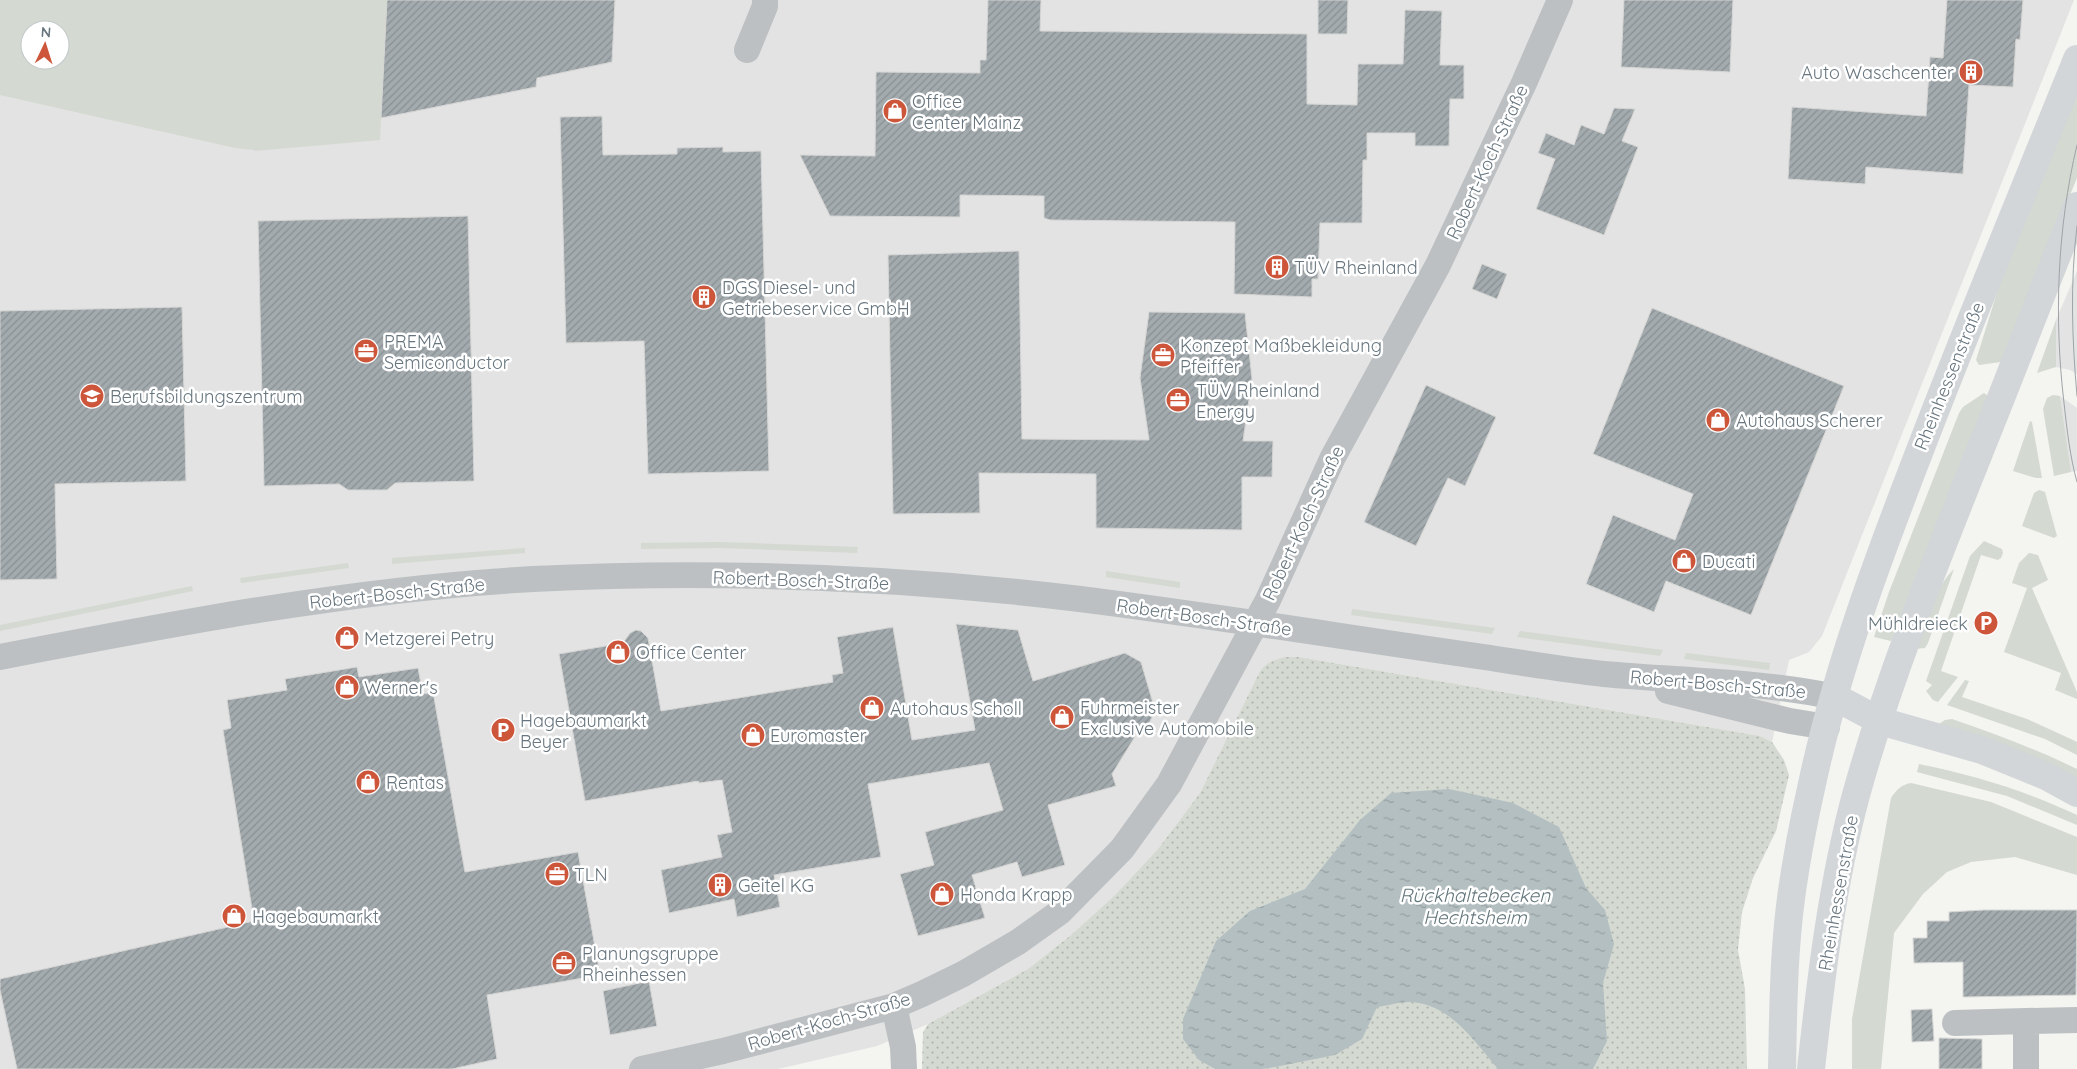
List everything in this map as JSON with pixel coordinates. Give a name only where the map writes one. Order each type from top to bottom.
[{"type":"main road","name":"Rheinhessenstraße","points":[[1782,1069],[1787,933],[1798,856],[1812,782],[1855,623],[1963,337],[2077,59]]},
{"type":"main road","name":"Rheinhessenstraße","points":[[1811,1069],[1820,990],[1836,883],[1857,794],[1899,659],[2077,206]]},
{"type":"main road","points":[[1835,697],[1880,721],[1982,750],[2046,776],[2077,793]]},
{"type":"main road","points":[[1827,727],[1880,721]]},
{"type":"street","points":[[747,50],[765,6],[765,0]]},
{"type":"street","name":"Robert-Koch-Straße","points":[[642,1069],[723,1051],[894,1006],[963,974],[1018,942],[1060,912],[1122,849],[1169,784],[1268,600],[1333,457],[1438,264],[1524,83],[1560,0]]},
{"type":"street","name":"Robert-Bosch-Straße","points":[[0,658],[162,626],[318,600],[496,582],[619,576],[731,576],[921,584],[1079,599],[1602,674],[1798,689],[1835,697]]},
{"type":"street","name":"Robert-Bosch-Straße","points":[[1602,674],[1790,721],[1827,727]]},
{"type":"street","points":[[894,1006],[903,1047],[904,1069]]},
{"type":"street","points":[[1955,1023],[2077,1020]]},
{"type":"street","points":[[2026,1021],[2026,1069]]},
{"type":"shaded area","points":[[0,0],[2074,0],[1822,636],[1809,652],[1789,660],[1772,742],[1760,736],[1299,657],[1285,657],[1259,673],[1200,793],[1158,849],[1115,895],[1071,935],[1028,969],[928,1024],[877,1046],[778,1069],[0,1069]]},
{"type":"shaded area","points":[[0,0],[387,0],[380,140],[255,151],[0,95]]},
{"type":"shaded area","points":[[2077,90],[2077,178],[2001,362],[1979,365],[1976,360],[2000,283]]},
{"type":"shaded area","points":[[2077,271],[2077,374],[2070,370],[2056,367],[2056,320]]},
{"type":"shaded area","points":[[2056,320],[2056,367],[2037,373]]},
{"type":"shaded area","points":[[1984,393],[1988,396],[1891,641],[1874,637],[1889,592],[1959,413],[1963,407]]},
{"type":"shaded area","points":[[2053,395],[2060,396],[2071,472],[2054,476],[2043,409],[2047,398]]},
{"type":"shaded area","points":[[2060,396],[2077,408],[2077,471],[2071,472]]},
{"type":"shaded area","points":[[2030,421],[2032,422],[2042,478],[2013,471]]},
{"type":"shaded area","points":[[2039,490],[2045,492],[2057,536],[2054,538],[2022,526],[2034,493]]},
{"type":"shaded area","points":[[1984,541],[2002,549],[2003,553],[1998,560],[1981,555],[1941,671],[1958,677],[1938,702],[1933,700],[1926,691],[1932,685],[1926,681],[1970,556]]},
{"type":"shaded area","points":[[720,542],[858,547],[857,553],[720,548],[641,549],[641,543]]},
{"type":"shaded area","points":[[525,548],[525,553],[392,564],[392,558]]},
{"type":"shaded area","points":[[2029,553],[2038,555],[2048,580],[2032,588],[2077,692],[2077,699],[2055,690],[2061,673],[2004,652],[2027,588],[2012,583],[2019,563]]},
{"type":"shaded area","points":[[348,563],[349,568],[241,583],[240,578]]},
{"type":"shaded area","points":[[1954,569],[1928,643],[1925,648],[1915,649],[1931,606],[1941,586]]},
{"type":"shaded area","points":[[1106,571],[1180,582],[1180,588],[1106,577]]},
{"type":"shaded area","points":[[192,586],[193,591],[0,631],[0,625]]},
{"type":"shaded area","points":[[1352,609],[1495,628],[1492,634],[1351,615]]},
{"type":"shaded area","points":[[1520,631],[1663,650],[1660,656],[1517,637]]},
{"type":"shaded area","points":[[1686,653],[1770,663],[1769,670],[1684,659]]},
{"type":"shaded area","points":[[1285,657],[1299,657],[1760,736],[1772,742],[1784,760],[1789,775],[1776,831],[1753,878],[1742,912],[1738,950],[1745,989],[1747,1069],[922,1069],[923,1032],[928,1024],[1028,969],[1071,935],[1115,895],[1158,849],[1200,793],[1259,673],[1270,662]]},
{"type":"shaded area","points":[[1965,680],[1969,681],[1962,697],[2027,719],[2077,742],[2077,755],[2045,739],[1947,705]]},
{"type":"shaded area","points":[[1952,719],[2015,742],[2077,769],[2077,778],[1939,724],[1945,720]]},
{"type":"shaded area","points":[[1919,764],[1980,779],[2038,798],[2077,815],[2077,825],[2007,796],[1917,772]]},
{"type":"shaded area","points":[[1911,783],[1991,802],[2077,837],[2077,875],[2015,857],[1971,862],[1947,872],[1923,894],[1894,933],[1881,1069],[1852,1069],[1852,1019],[1891,798],[1904,785]]},
{"type":"water","name":"Rückhaltebecken Hechtsheim","points":[[1449,789],[1513,803],[1559,827],[1586,888],[1605,910],[1614,944],[1603,983],[1607,1041],[1593,1069],[1498,1069],[1470,1035],[1448,1016],[1423,1004],[1408,1002],[1377,1007],[1362,1039],[1335,1055],[1261,1069],[1215,1069],[1199,1060],[1183,1039],[1183,1019],[1216,941],[1250,911],[1305,889],[1360,820],[1391,793]]},
{"type":"building","points":[[387,0],[615,0],[612,62],[537,78],[536,87],[381,118]]},
{"type":"building","points":[[988,0],[1041,0],[1040,31],[1307,34],[1307,104],[1357,105],[1358,64],[1403,64],[1405,10],[1442,11],[1440,65],[1464,65],[1464,99],[1450,99],[1449,146],[1415,146],[1415,133],[1367,133],[1367,160],[1363,160],[1362,223],[1320,223],[1318,279],[1312,279],[1312,297],[1234,294],[1235,222],[1050,220],[1044,218],[1044,196],[960,195],[960,217],[830,216],[800,155],[875,156],[876,72],[980,73],[980,60],[986,60]]},
{"type":"building","points":[[1318,0],[1348,0],[1347,34],[1318,34]]},
{"type":"building","points":[[1624,0],[1733,0],[1730,72],[1621,67]]},
{"type":"building","points":[[1947,0],[2023,0],[2020,40],[2016,39],[2013,87],[1969,85],[1963,174],[1866,167],[1865,184],[1788,179],[1792,107],[1926,116],[1930,57],[1943,58]]},
{"type":"building","points":[[1614,108],[1635,109],[1622,141],[1638,147],[1604,235],[1536,209],[1555,159],[1538,153],[1546,133],[1574,145],[1581,125],[1604,134]]},
{"type":"building","name":"DGS Diesel- und Getriebeservice GmbH","points":[[602,116],[603,155],[677,154],[677,148],[723,147],[723,152],[761,151],[769,471],[648,474],[644,341],[566,343],[560,117]]},
{"type":"building","name":"PREMA Semiconductor","points":[[468,216],[474,481],[395,483],[387,490],[348,490],[339,484],[264,486],[258,221]]},
{"type":"building","points":[[1019,251],[1022,439],[1149,440],[1140,378],[1149,312],[1245,313],[1252,379],[1243,441],[1273,441],[1272,477],[1242,477],[1242,530],[1096,528],[1096,474],[979,473],[980,513],[893,514],[888,255]]},
{"type":"building","points":[[1482,264],[1507,274],[1497,299],[1472,289]]},
{"type":"building","name":"Berufsbildungszentrum","points":[[182,307],[186,481],[55,484],[57,579],[0,580],[0,311]]},
{"type":"building","name":"Autohaus Scherer","points":[[1652,308],[1844,386],[1751,615],[1666,581],[1654,612],[1586,584],[1613,515],[1675,540],[1693,494],[1593,454]]},
{"type":"building","points":[[1426,385],[1496,417],[1465,486],[1448,478],[1416,546],[1364,522]]},
{"type":"building","points":[[956,624],[1018,630],[1033,681],[1125,653],[1141,662],[1155,710],[1149,724],[1141,727],[1112,774],[1116,786],[1048,805],[1065,865],[1022,877],[1017,862],[972,875],[985,918],[918,936],[900,874],[934,865],[925,832],[1003,810],[989,763],[868,784],[881,857],[774,875],[780,907],[737,917],[734,899],[669,913],[661,870],[722,857],[717,835],[732,832],[722,780],[699,783],[698,781],[585,801],[559,654],[623,643],[630,633],[636,630],[641,631],[648,638],[661,711],[833,682],[832,675],[843,673],[837,637],[893,627],[912,740],[975,730]]},
{"type":"building","points":[[357,667],[359,677],[418,668],[423,694],[433,692],[465,872],[578,852],[600,975],[487,995],[497,1059],[452,1069],[17,1069],[0,990],[0,979],[254,921],[223,730],[231,728],[227,700],[287,690],[285,679]]},
{"type":"building","points":[[2077,910],[2076,995],[1963,997],[1963,962],[1914,963],[1913,938],[1927,938],[1927,921],[1949,921],[1949,912]]},
{"type":"building","points":[[649,981],[657,1026],[610,1035],[603,991]]},
{"type":"building","points":[[1932,1009],[1934,1041],[1912,1042],[1911,1010]]},
{"type":"building","points":[[1939,1038],[1982,1039],[1982,1069],[1939,1069]]},
{"type":"tram line","points":[[2077,145],[2070,177],[2061,241],[2058,306],[2064,403],[2077,482]]},
{"type":"tram line","points":[[2077,226],[2072,311],[2077,396]]},
{"type":"place","name":"Auto Waschcenter","points":[[1971,72]]},
{"type":"place","name":"Office Center Mainz","points":[[895,111]]},
{"type":"place","name":"TÜV Rheinland","points":[[1277,267]]},
{"type":"place","name":"DGS Diesel- und Getriebeservice GmbH","points":[[704,297]]},
{"type":"place","name":"PREMA Semiconductor","points":[[366,351]]},
{"type":"place","name":"Konzept Maßbekleidung Pfeiffer","points":[[1163,355]]},
{"type":"place","name":"Berufsbildungszentrum","points":[[92,396]]},
{"type":"place","name":"TÜV Rheinland Energy","points":[[1178,400]]},
{"type":"place","name":"Autohaus Scherer","points":[[1718,420]]},
{"type":"place","name":"Ducati","points":[[1684,561]]},
{"type":"place","name":"Mühldreieck","points":[[1986,623]]},
{"type":"place","name":"Metzgerei Petry","points":[[347,638]]},
{"type":"place","name":"Office Center","points":[[618,652]]},
{"type":"place","name":"Werner's","points":[[347,687]]},
{"type":"place","name":"Autohaus Scholl","points":[[872,708]]},
{"type":"place","name":"Fuhrmeister Exclusive Automobile","points":[[1062,717]]},
{"type":"place","name":"Hagebaumarkt Beyer","points":[[503,730]]},
{"type":"place","name":"Euromaster","points":[[753,735]]},
{"type":"place","name":"Rentas","points":[[368,782]]},
{"type":"place","name":"TLN","points":[[557,874]]},
{"type":"place","name":"Geitel KG","points":[[720,885]]},
{"type":"place","name":"Honda Krapp","points":[[942,894]]},
{"type":"place","name":"Hagebaumarkt","points":[[234,916]]},
{"type":"place","name":"Planungsgruppe Rheinhessen","points":[[564,963]]}]
